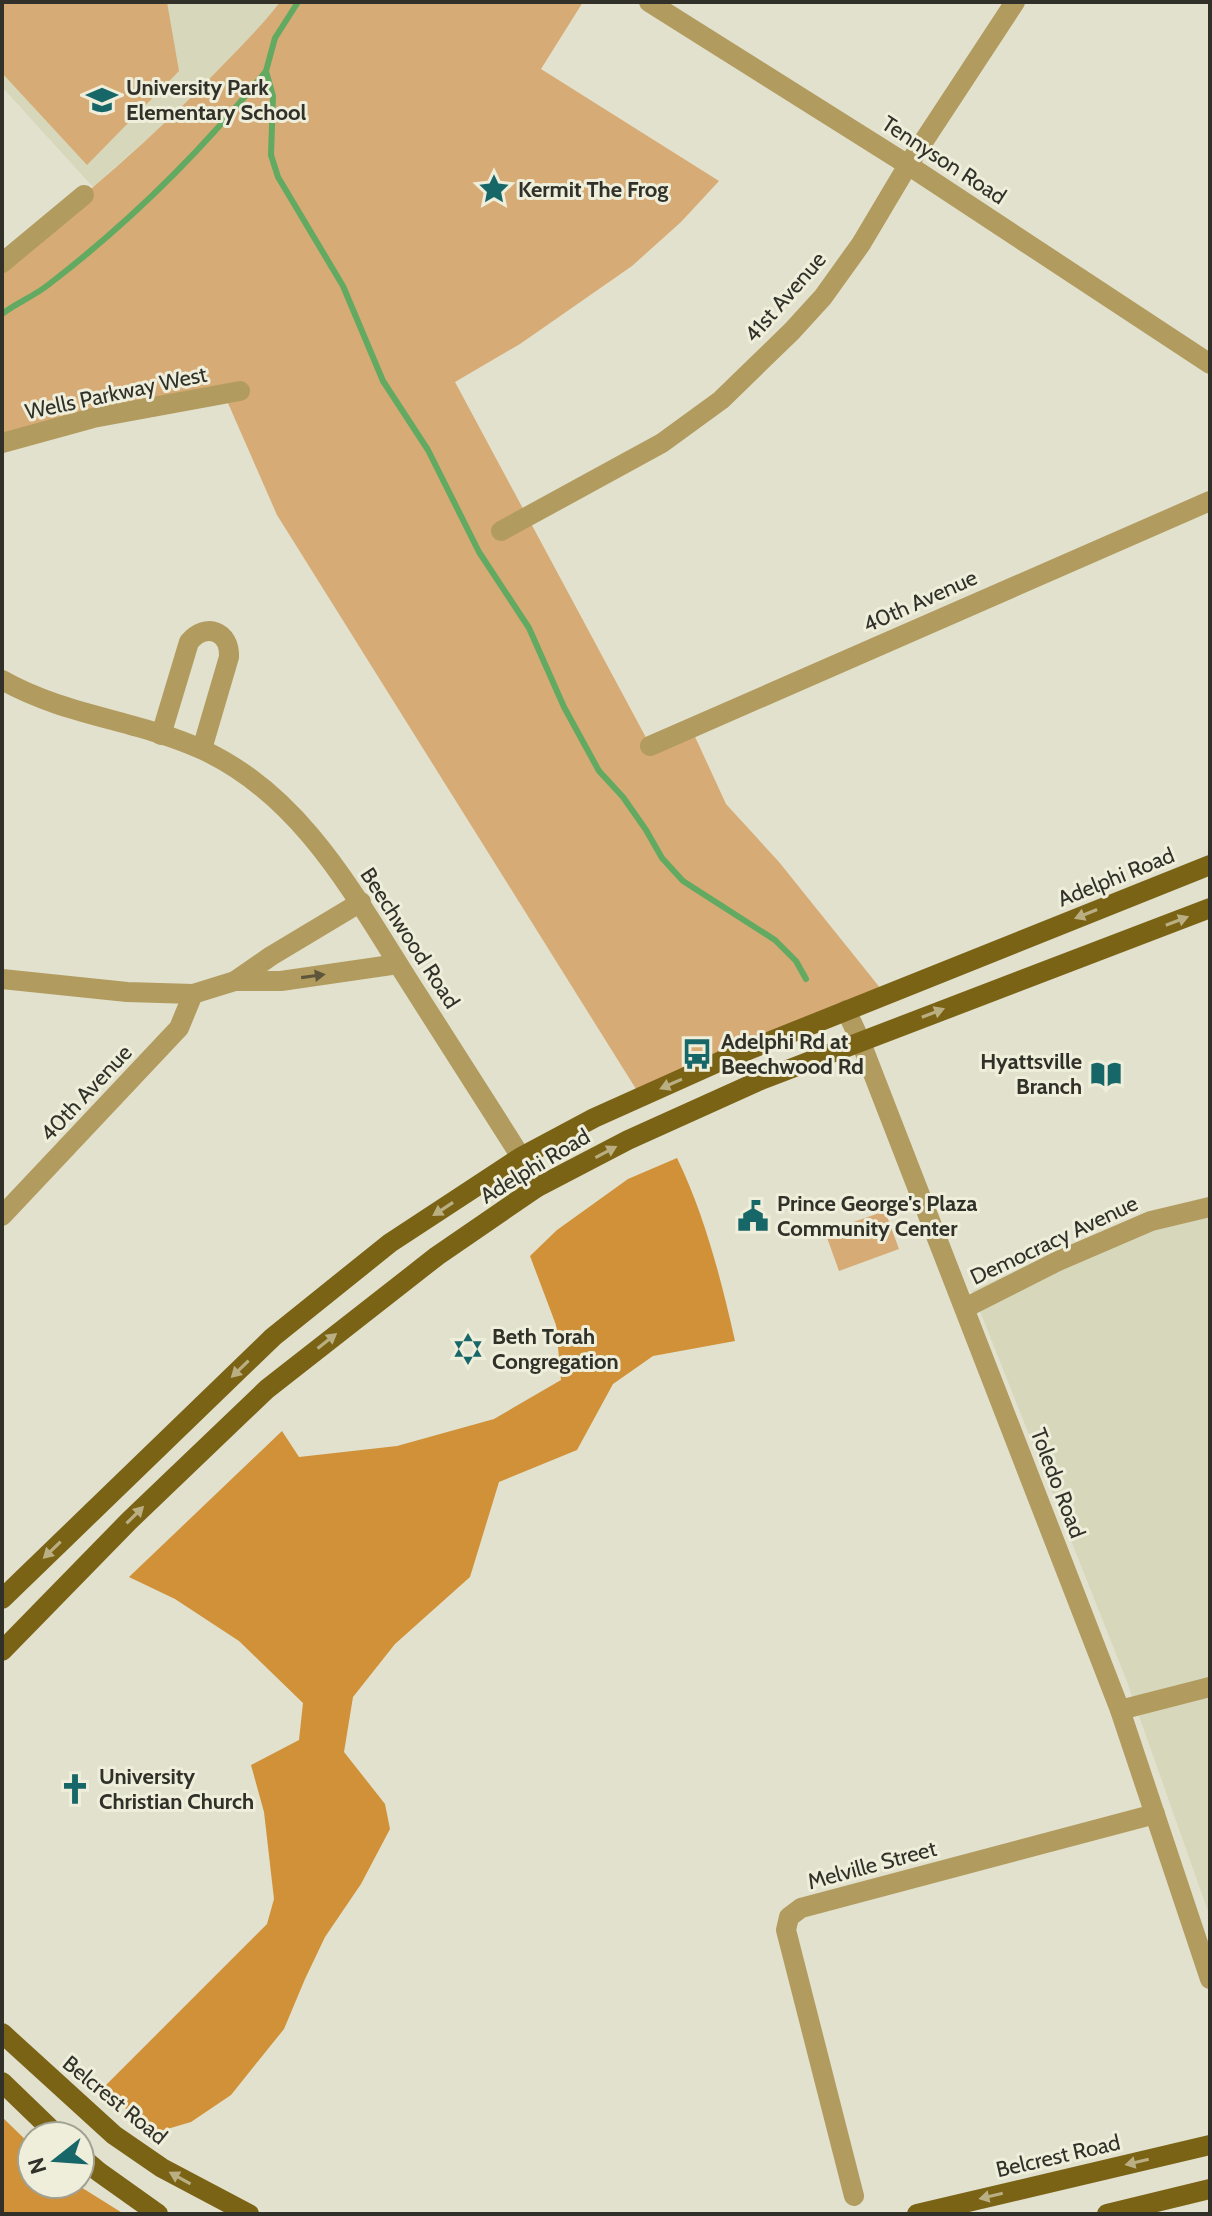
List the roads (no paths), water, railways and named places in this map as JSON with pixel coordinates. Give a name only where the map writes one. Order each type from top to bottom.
[{"type":"main road","name":"Adelphi Road","points":[[2,1599],[273,1337],[390,1243],[521,1157],[606,1113],[846,1010],[1210,865]]},
{"type":"main road","name":"Adelphi Road","points":[[2,1651],[150,1501],[267,1389],[437,1256],[536,1188],[684,1114],[860,1040],[1210,908]]},
{"type":"main road","name":"Belcrest Road","points":[[2,2033],[114,2135],[162,2168],[249,2214]]},
{"type":"main road","points":[[2,2082],[41,2120]]},
{"type":"main road","name":"Belcrest Road","points":[[917,2214],[1210,2145]]},
{"type":"main road","points":[[96,2169],[158,2214]]},
{"type":"main road","points":[[1107,2214],[1210,2189]]},
{"type":"street","name":"Tennyson Road","points":[[649,2],[908,165],[1210,364]]},
{"type":"street","name":"41st Avenue","points":[[501,531],[662,443],[721,400],[792,331],[823,297],[861,244],[908,165],[1015,2]]},
{"type":"street","points":[[2,263],[84,195]]},
{"type":"street","name":"Wells Parkway West","points":[[2,443],[93,418],[240,391]]},
{"type":"street","name":"40th Avenue","points":[[650,746],[1210,501]]},
{"type":"street","points":[[161,735],[189,642],[196,634],[207,631],[217,633],[224,637],[229,646],[229,657],[202,749]]},
{"type":"street","name":"Beechwood Road","points":[[2,680],[48,702],[202,749],[240,772],[289,811],[361,902],[521,1157],[536,1188]]},
{"type":"street","points":[[235,981],[361,902]]},
{"type":"street","points":[[2,979],[127,992],[193,994],[235,981],[281,981],[398,964]]},
{"type":"street","name":"40th Avenue","points":[[2,1216],[179,1028],[193,994]]},
{"type":"street","name":"Toledo Road","points":[[846,1010],[1120,1710],[1210,1979]]},
{"type":"street","name":"Democracy Avenue","points":[[965,1308],[1058,1261],[1151,1221],[1210,1207]]},
{"type":"street","points":[[1120,1710],[1210,1687]]},
{"type":"street","name":"Melville Street","points":[[854,2196],[786,1930],[789,1917],[801,1908],[1155,1814]]},
{"type":"waterway","points":[[298,2],[275,38],[266,71],[273,96],[271,155],[278,177],[343,286],[383,381],[428,450],[479,552],[529,628],[564,707],[599,771],[623,797],[662,858],[683,881],[775,940],[796,961],[806,979]]},
{"type":"waterway","points":[[2,314],[48,285],[136,211],[190,158],[266,71]]},
{"type":"place","name":"University Park Elementary School","points":[[102,100]]},
{"type":"place","name":"Kermit The Frog","points":[[494,189]]},
{"type":"place","name":"Adelphi Rd at Beechwood Rd","points":[[697,1054]]},
{"type":"place","name":"Hyattsville Branch","points":[[1106,1074]]},
{"type":"place","name":"Prince George's Plaza Community Center","points":[[753,1216]]},
{"type":"place","name":"Beth Torah Congregation","points":[[468,1349]]},
{"type":"place","name":"University Christian Church","points":[[75,1789]]}]
